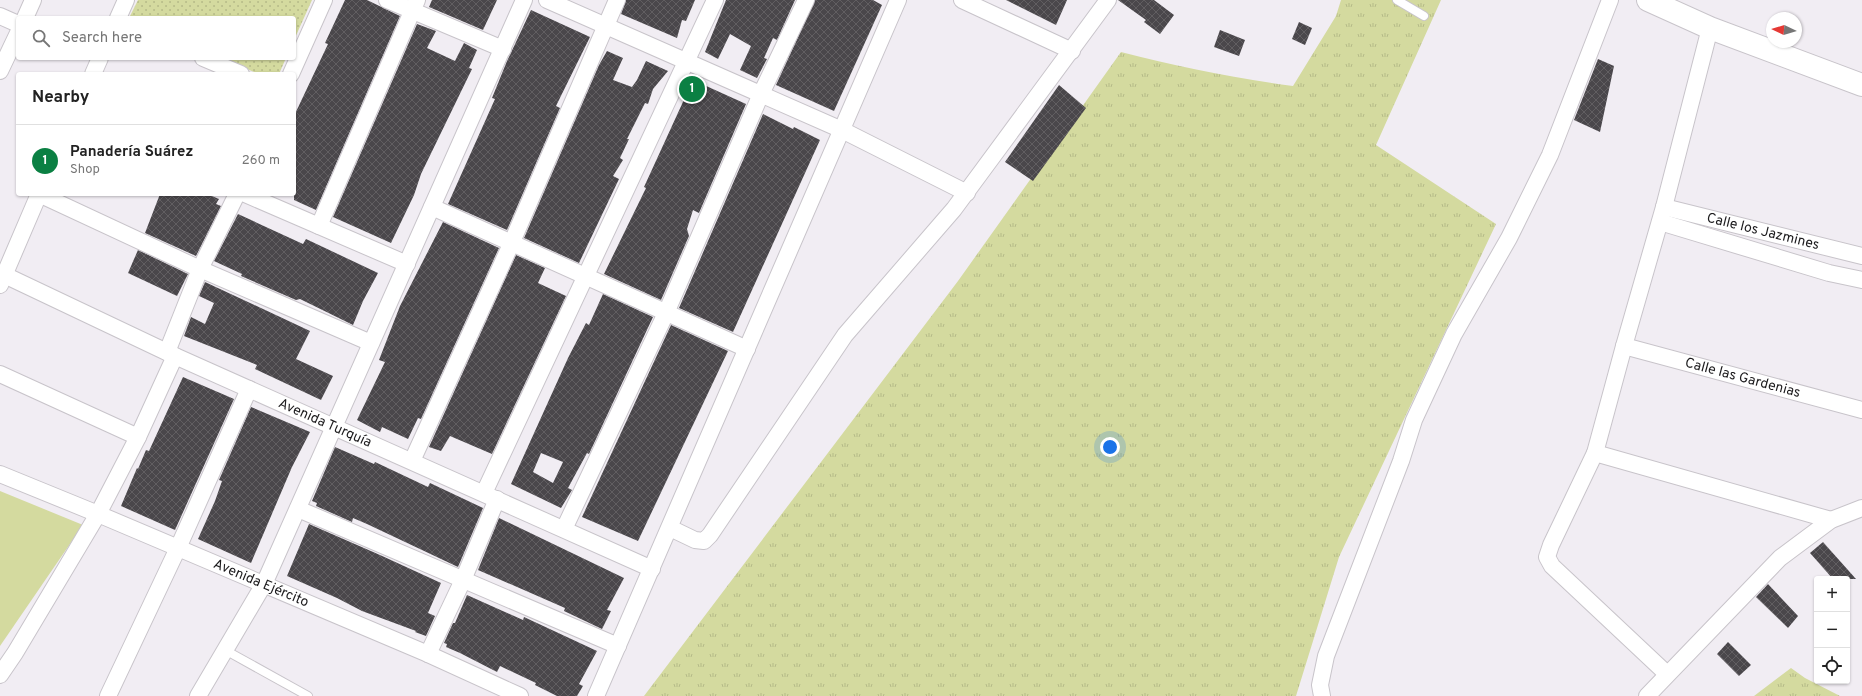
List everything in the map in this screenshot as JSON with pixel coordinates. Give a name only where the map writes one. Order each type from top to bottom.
[{"type":"main road","points":[[1662,3],[1710,28],[1862,85]]},
{"type":"street","points":[[26,16],[33,0]]},
{"type":"street","points":[[119,16],[126,0]]},
{"type":"street","points":[[292,72],[324,0]]},
{"type":"street","points":[[387,0],[415,5],[503,49]]},
{"type":"street","points":[[198,696],[264,584],[524,0]]},
{"type":"street","points":[[547,0],[842,130],[967,192]]},
{"type":"street","points":[[412,461],[512,242],[617,0]]},
{"type":"street","points":[[428,654],[463,580],[490,496],[586,276],[715,0]]},
{"type":"street","points":[[564,529],[666,312],[761,94],[806,0]]},
{"type":"street","points":[[596,696],[898,0]]},
{"type":"street","points":[[962,0],[985,5],[1072,51]]},
{"type":"street","points":[[670,528],[694,540],[704,541],[710,535],[845,335],[954,209],[1072,51],[1108,0]]},
{"type":"street","points":[[1322,696],[1320,685],[1326,656],[1402,461],[1414,420],[1454,334],[1509,238],[1550,155],[1610,0]]},
{"type":"street","points":[[320,226],[415,5]]},
{"type":"street","points":[[0,16],[16,23]]},
{"type":"street","points":[[1667,674],[1552,566],[1547,556],[1595,452],[1662,214],[1710,28]]},
{"type":"street","points":[[0,72],[16,37]]},
{"type":"street","points":[[208,60],[236,72]]},
{"type":"street","points":[[1,278],[38,196]]},
{"type":"street","points":[[43,196],[200,269],[371,343]]},
{"type":"street","points":[[0,675],[15,654],[98,514],[138,437],[171,354],[200,269],[236,196]]},
{"type":"street","points":[[250,196],[406,264]]},
{"type":"street","points":[[432,207],[747,349]]},
{"type":"street","points":[[1662,214],[1829,273],[1862,280]]},
{"type":"street","name":"Calle los Jazmines","points":[[1662,214],[1862,256]]},
{"type":"street","name":"Avenida Turquía","points":[[1,278],[652,569]]},
{"type":"street","name":"Calle las Gardenias","points":[[1624,346],[1862,410]]},
{"type":"street","points":[[0,374],[138,437]]},
{"type":"street","points":[[108,696],[178,548],[250,389]]},
{"type":"street","points":[[1595,452],[1831,520]]},
{"type":"street","name":"Avenida Ejército","points":[[0,474],[428,654],[510,694]]},
{"type":"street","points":[[298,508],[618,646]]},
{"type":"street","points":[[1647,696],[1780,558],[1831,520],[1862,508]]},
{"type":"lane","points":[[1397,0],[1424,16]]},
{"type":"lane","points":[[225,650],[308,696]]},
{"type":"green space","points":[[138,0],[312,0],[296,36],[296,16],[130,16]]},
{"type":"green space","points":[[1341,0],[1441,0],[1376,145],[1496,224],[1339,557],[1296,696],[644,696],[958,281],[1121,52],[1207,72],[1293,86],[1336,16]]},
{"type":"green space","points":[[225,60],[285,60],[280,72],[254,72]]},
{"type":"green space","points":[[0,491],[83,525],[0,646]]},
{"type":"green space","points":[[1791,668],[1814,684],[1840,696],[1754,696]]},
{"type":"building","points":[[345,0],[367,0],[400,16],[316,210],[294,200],[294,196],[296,196],[296,112],[328,44],[325,43]]},
{"type":"building","points":[[432,0],[497,0],[483,30],[429,7]]},
{"type":"building","points":[[626,0],[695,0],[686,21],[682,20],[677,38],[621,14]]},
{"type":"building","points":[[726,0],[795,0],[777,40],[773,38],[764,58],[767,59],[757,78],[740,70],[751,46],[730,34],[718,59],[705,52]]},
{"type":"building","points":[[815,0],[873,0],[882,5],[834,111],[776,85]]},
{"type":"building","points":[[1006,0],[1067,0],[1056,25]]},
{"type":"building","points":[[1118,0],[1154,0],[1174,15],[1160,34],[1144,22],[1146,20]]},
{"type":"building","points":[[531,10],[590,37],[556,106],[560,108],[507,230],[448,204],[495,99],[492,98],[507,61]]},
{"type":"building","points":[[1299,22],[1312,28],[1305,45],[1292,39]]},
{"type":"building","points":[[417,24],[436,31],[427,48],[455,61],[464,43],[477,50],[469,68],[472,69],[421,174],[414,195],[391,243],[333,217]]},
{"type":"building","points":[[1220,30],[1245,40],[1239,56],[1214,47]]},
{"type":"building","points":[[607,51],[623,58],[613,80],[632,87],[646,61],[668,71],[653,89],[648,104],[645,103],[627,139],[629,139],[620,158],[623,160],[613,176],[619,179],[579,263],[524,238],[599,65]]},
{"type":"building","points":[[1598,59],[1614,66],[1600,132],[1574,120]]},
{"type":"building","points":[[693,80],[746,104],[699,213],[693,210],[687,229],[689,236],[661,300],[604,274],[646,188],[644,187]]},
{"type":"building","points":[[1059,85],[1086,108],[1033,181],[1005,162]]},
{"type":"building","points":[[763,114],[820,140],[733,332],[679,308]]},
{"type":"building","points":[[159,196],[212,196],[219,199],[216,204],[221,206],[196,256],[145,233]]},
{"type":"building","points":[[238,214],[303,244],[306,239],[378,273],[363,301],[353,325],[300,299],[296,300],[241,276],[242,274],[214,261]]},
{"type":"building","points":[[443,222],[499,248],[421,419],[418,418],[408,439],[382,427],[380,432],[357,420],[385,362],[379,360],[400,306]]},
{"type":"building","points":[[138,250],[188,274],[177,296],[128,273]]},
{"type":"building","points":[[516,255],[545,268],[538,283],[566,296],[492,454],[450,436],[441,451],[429,447]]},
{"type":"building","points":[[205,282],[310,331],[296,359],[333,376],[321,400],[255,369],[257,365],[184,336],[191,317],[205,324],[214,303],[199,296]]},
{"type":"building","points":[[603,294],[653,317],[589,454],[587,453],[568,488],[572,490],[561,508],[511,484],[568,358],[586,323],[589,325]],"holes":[[[541,453],[563,462],[553,483],[533,472]]]},
{"type":"building","points":[[671,325],[728,351],[638,541],[582,517]]},
{"type":"building","points":[[183,377],[234,399],[175,530],[121,506],[137,468],[138,469],[146,450],[149,451]]},
{"type":"building","points":[[251,407],[310,432],[292,467],[251,563],[198,539],[215,501],[222,481],[219,480]]},
{"type":"building","points":[[335,447],[374,464],[375,462],[428,487],[430,483],[483,508],[458,567],[367,524],[353,518],[352,522],[316,506],[317,503],[312,501]]},
{"type":"building","points":[[499,518],[624,578],[607,610],[611,611],[602,629],[564,611],[565,608],[478,570]]},
{"type":"building","points":[[309,524],[441,583],[428,613],[435,616],[426,636],[362,611],[337,598],[287,576]]},
{"type":"building","points":[[1823,542],[1856,579],[1850,579],[1850,576],[1830,576],[1810,553]]},
{"type":"building","points":[[1768,584],[1798,616],[1788,628],[1756,597]]},
{"type":"building","points":[[467,595],[523,620],[524,617],[597,651],[579,684],[583,686],[577,696],[557,696],[535,685],[536,683],[500,666],[497,672],[446,647],[447,644],[444,643],[453,623],[455,623]]},
{"type":"building","points":[[1728,642],[1751,665],[1739,676],[1717,654]]},
{"type":"place","name":"Panadería Suárez","points":[[692,89]]}]
